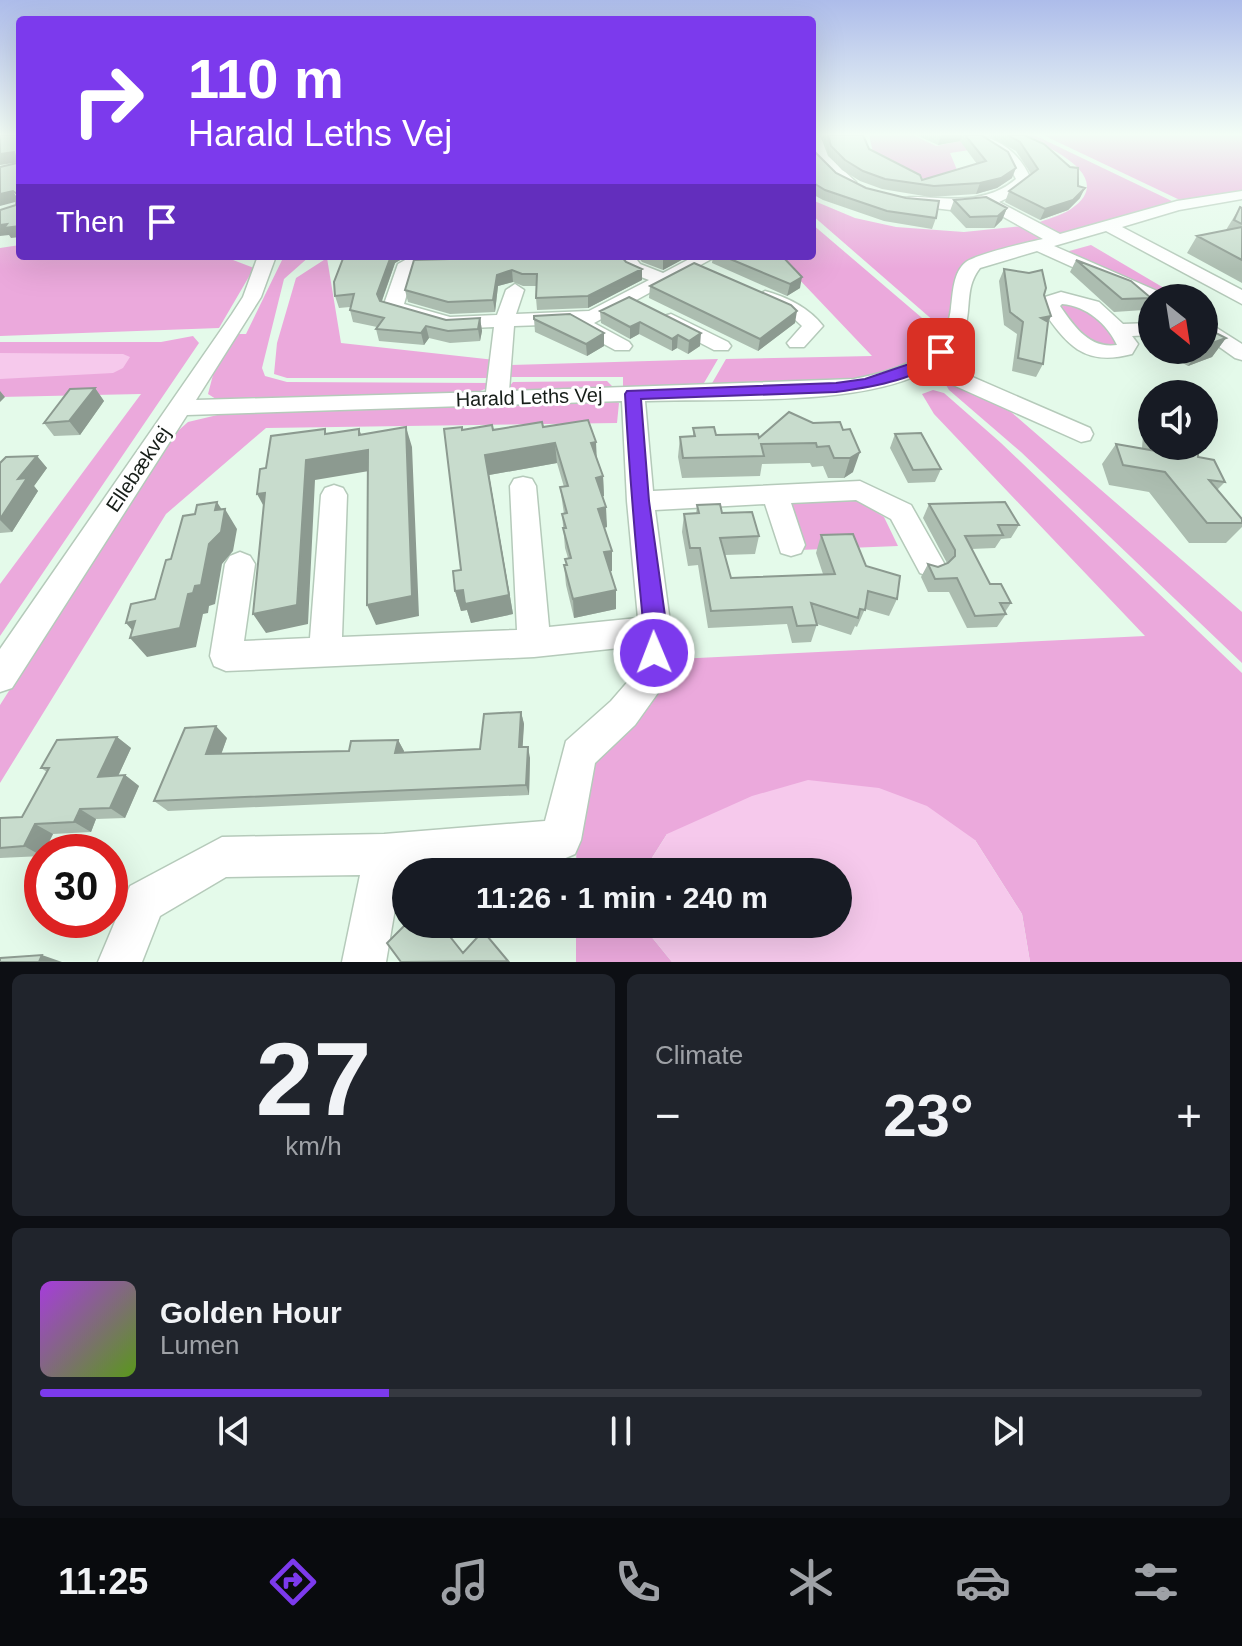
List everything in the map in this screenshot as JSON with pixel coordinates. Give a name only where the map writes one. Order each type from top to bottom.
[{"type":"street","points":[[845,180],[867,191]]},
{"type":"street","points":[[893,199],[948,205],[986,201],[1015,191],[1024,180]]},
{"type":"street","name":"Harald Leths Vej","points":[[178,408],[836,388],[867,383],[924,364],[941,352],[960,321],[966,271],[988,258],[1177,206],[1242,195]]},
{"type":"street","points":[[986,201],[1046,242],[1138,288]]},
{"type":"street","points":[[1108,226],[1242,298]]},
{"type":"street","name":"Ellebækvej","points":[[0,677],[252,297],[266,260]]},
{"type":"street","points":[[470,263],[408,260],[393,307],[449,323],[593,317],[700,260],[718,276]]},
{"type":"street","points":[[628,260],[634,268],[663,279]]},
{"type":"street","points":[[744,287],[797,311],[813,326],[797,343]]},
{"type":"street","points":[[497,398],[505,319],[515,290]]},
{"type":"street","points":[[629,298],[721,346]]},
{"type":"street","points":[[580,318],[583,325],[622,346]]},
{"type":"street","points":[[1119,330],[1138,329]]},
{"type":"street","points":[[1218,336],[1242,354]]},
{"type":"street","points":[[924,364],[1081,434]]},
{"type":"street","points":[[120,962],[145,901],[222,857],[384,854],[561,840],[579,754],[623,713],[653,676],[655,630],[640,501],[633,394]]},
{"type":"street","points":[[523,486],[534,643]]},
{"type":"street","points":[[640,501],[860,490],[901,512],[930,565]]},
{"type":"street","points":[[775,494],[791,545]]},
{"type":"street","points":[[325,652],[334,495]]},
{"type":"street","points":[[240,564],[226,656],[534,643],[655,630]]},
{"type":"street","points":[[364,962],[384,854]]},
{"type":"shaded area","points":[[1085,180],[1128,180],[1176,203],[1060,235],[1035,224],[1071,209],[1083,197],[1087,186]]},
{"type":"shaded area","points":[[1138,180],[1242,180],[1242,190],[1182,201]]},
{"type":"shaded area","points":[[816,202],[855,218],[896,227],[964,232],[1023,226],[1042,239],[964,266],[958,272],[947,329],[943,329],[816,218]]},
{"type":"shaded area","points":[[816,227],[942,335],[913,359],[867,376],[815,383],[711,385],[726,359],[872,356],[781,260],[816,260]]},
{"type":"shaded area","points":[[1091,245],[1157,284],[1138,284],[1138,287],[1062,253]]},
{"type":"shaded area","points":[[16,246],[16,260],[233,260],[254,268],[219,328],[0,336],[0,248]]},
{"type":"shaded area","points":[[282,260],[305,260],[284,279],[262,368],[265,376],[287,382],[492,383],[490,387],[475,393],[216,399],[208,394],[214,371],[236,334],[246,334]]},
{"type":"shaded area","points":[[327,260],[341,343],[495,360],[492,378],[287,378],[274,374],[277,343],[296,278]]},
{"type":"shaded area","points":[[1060,304],[1089,308],[1118,341],[1116,345],[1086,343],[1058,311]]},
{"type":"shaded area","points":[[193,336],[199,343],[0,636],[0,584],[141,394],[0,397],[0,342],[161,342]]},
{"type":"shaded area","points":[[0,353],[123,354],[130,357],[123,368],[113,373],[0,379]]},
{"type":"shaded area","points":[[718,359],[704,383],[623,388],[623,377],[510,377],[511,365]]},
{"type":"shaded area","points":[[607,381],[614,388],[514,392],[507,389],[513,382]]},
{"type":"shaded area","points":[[950,383],[1011,412],[1242,612],[1242,663],[1021,452],[949,390],[946,385]]},
{"type":"shaded area","points":[[933,390],[944,393],[1001,443],[1242,673],[1242,962],[1030,962],[1022,914],[975,840],[667,834],[652,858],[576,858],[577,815],[587,771],[618,734],[650,704],[677,659],[1145,636],[934,414],[922,394]]},
{"type":"shaded area","points":[[612,400],[619,403],[617,423],[266,428],[166,514],[0,783],[0,705],[171,437],[188,422],[230,412]]},
{"type":"shaded area","points":[[855,499],[884,517],[898,546],[799,550],[784,502]]},
{"type":"shaded area","points":[[808,780],[879,788],[927,806],[975,840],[1022,914],[1030,962],[672,962],[652,938],[852,938],[852,858],[652,858],[667,834],[752,796]]},
{"type":"shaded area","points":[[576,938],[652,938],[672,962],[576,962]]},
{"type":"building","points":[[0,180],[16,180],[16,193],[0,194]]},
{"type":"building","points":[[816,180],[850,180],[866,188],[906,198],[939,201],[936,218],[887,211],[816,184]]},
{"type":"building","points":[[891,180],[993,180],[980,183],[934,186]]},
{"type":"building","points":[[1024,180],[1078,180],[1078,186],[1085,188],[1073,200],[1045,209],[1009,191]]},
{"type":"building","points":[[986,197],[1007,208],[998,216],[970,217],[954,200]]},
{"type":"building","points":[[16,205],[16,226],[4,228],[7,224],[0,225],[0,210]]},
{"type":"building","points":[[1242,208],[1242,224],[1234,220]]},
{"type":"building","points":[[1242,227],[1242,260],[1197,236]]},
{"type":"building","points":[[342,260],[390,260],[377,294],[380,301],[446,320],[480,318],[478,329],[448,331],[426,326],[421,333],[376,329],[384,318],[350,310],[354,294],[335,296],[334,282]]},
{"type":"building","points":[[414,260],[624,260],[642,269],[588,296],[536,298],[537,274],[512,270],[497,275],[493,300],[448,302],[405,290]]},
{"type":"building","points":[[733,260],[786,260],[802,277],[790,284]]},
{"type":"building","points":[[1076,260],[1131,281],[1138,287],[1138,298],[1122,299]]},
{"type":"building","points":[[694,263],[791,305],[797,311],[760,339],[650,286]]},
{"type":"building","points":[[1004,269],[1029,273],[1042,270],[1046,288],[1044,295],[1051,316],[1041,318],[1048,322],[1043,364],[1018,358],[1023,322],[1010,312]]},
{"type":"building","points":[[629,297],[701,333],[689,341],[678,335],[672,339],[640,322],[630,327],[600,311]]},
{"type":"building","points":[[570,314],[604,333],[586,344],[534,319],[534,316]]},
{"type":"building","points":[[95,388],[69,421],[44,423],[70,389]]},
{"type":"building","points":[[789,412],[813,423],[840,422],[843,430],[850,429],[860,452],[850,458],[834,458],[829,446],[817,447],[816,443],[761,444],[764,456],[683,458],[680,437],[695,436],[693,428],[714,427],[716,435],[758,434],[759,438]]},
{"type":"building","points":[[588,420],[596,442],[591,443],[603,476],[596,478],[606,507],[598,509],[612,551],[604,552],[616,590],[573,599],[564,565],[567,565],[565,559],[571,558],[563,528],[566,528],[562,514],[567,513],[560,487],[568,486],[555,443],[485,455],[509,595],[465,604],[463,590],[455,591],[453,571],[461,570],[444,429],[462,427],[462,430],[492,425],[493,430],[542,422],[543,427]]},
{"type":"building","points":[[406,427],[412,596],[367,605],[368,450],[306,460],[297,605],[253,614],[265,493],[257,494],[260,469],[266,468],[271,436],[325,429],[325,434],[359,429],[359,435]]},
{"type":"building","points":[[921,433],[941,469],[913,470],[895,434]]},
{"type":"building","points":[[1116,444],[1138,448],[1138,460],[1214,460],[1225,482],[1209,480],[1242,519],[1242,523],[1207,523],[1165,472],[1123,465]]},
{"type":"building","points":[[37,456],[18,479],[27,478],[0,519],[0,463],[6,457]]},
{"type":"building","points":[[217,502],[215,510],[225,509],[221,532],[209,544],[201,585],[195,586],[193,593],[188,594],[180,628],[130,638],[135,621],[126,623],[131,604],[155,599],[183,516],[195,514],[197,505]]},
{"type":"building","points":[[1005,502],[1019,525],[998,525],[1003,535],[965,536],[990,584],[1001,584],[1011,603],[1000,603],[1006,614],[975,616],[957,578],[935,579],[928,564],[938,567],[955,556],[955,550],[929,504]]},
{"type":"building","points":[[720,504],[722,513],[752,512],[759,536],[720,538],[731,578],[835,574],[821,535],[853,534],[866,566],[900,576],[897,599],[868,591],[865,610],[860,609],[858,618],[811,603],[817,625],[797,626],[792,607],[711,611],[700,548],[690,548],[684,514],[699,513],[697,505]]},
{"type":"building","points":[[521,712],[519,747],[528,747],[526,785],[154,801],[185,728],[216,726],[206,754],[349,751],[351,741],[398,740],[395,753],[480,749],[484,714]]},
{"type":"building","points":[[117,737],[98,777],[125,775],[110,808],[80,809],[74,822],[35,824],[30,834],[24,834],[24,846],[0,848],[0,818],[22,817],[49,768],[41,768],[57,740]]},
{"type":"building","points":[[392,938],[451,938],[463,953],[477,938],[489,938],[508,961],[401,962],[387,943]]},
{"type":"building","points":[[42,955],[39,962],[0,962],[0,958]]},
{"type":"route","points":[[654,653],[655,630],[640,501],[633,394],[836,388],[897,375],[924,364],[941,352]]}]
